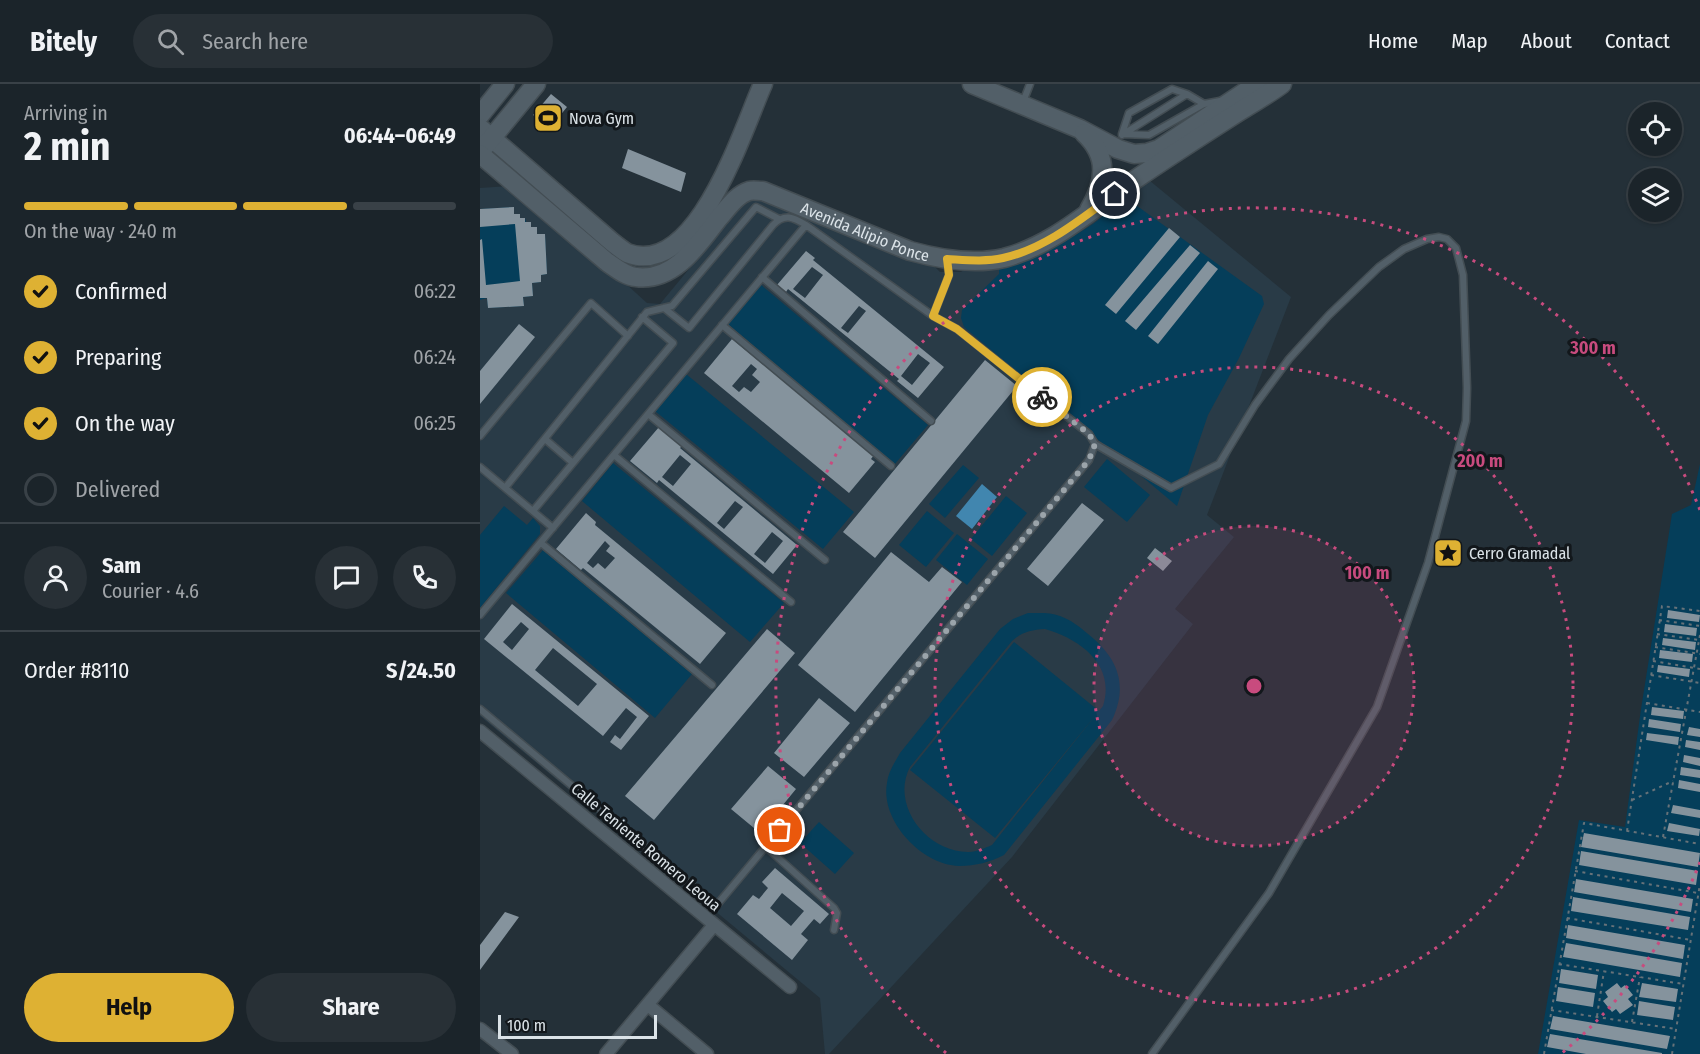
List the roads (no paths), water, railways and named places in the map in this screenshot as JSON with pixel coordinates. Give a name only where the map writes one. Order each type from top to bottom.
[{"type":"main road","points":[[480,115],[505,84]]},
{"type":"main road","points":[[537,84],[486,132],[480,153],[489,169],[622,272],[635,277],[652,277],[666,273],[685,259],[730,204],[751,190],[763,191]]},
{"type":"main road","points":[[486,132],[626,252],[637,255],[660,254],[681,239],[719,188],[763,84]]},
{"type":"main road","name":"Avenida Alipio Ponce","points":[[972,84],[1080,129],[1116,139],[1118,149],[1134,154],[1159,149],[1239,104],[1282,84]]},
{"type":"main road","name":"Avenida Alipio Ponce","points":[[731,162],[735,178],[742,183],[910,250],[947,259],[980,261],[1002,258],[1025,252],[1085,217],[1239,104],[1257,84]]},
{"type":"main road","points":[[1080,129],[1092,140],[1102,165],[1100,191],[1085,217]]},
{"type":"street","name":"Calle Teniente Romero Leoua","points":[[480,731],[790,987]]},
{"type":"street","points":[[606,1054],[714,925]]},
{"type":"street","points":[[648,1005],[707,1054]]},
{"type":"street","points":[[480,1029],[512,1054]]},
{"type":"lane","points":[[1022,105],[1030,84]]},
{"type":"lane","points":[[1116,139],[1129,113],[1172,89],[1187,94],[1204,104]]},
{"type":"lane","points":[[1116,139],[1187,94]]},
{"type":"lane","points":[[1116,139],[1149,135],[1204,104],[1239,104]]},
{"type":"lane","points":[[505,488],[647,312],[672,306],[756,207],[779,219]]},
{"type":"lane","points":[[664,308],[689,328],[779,219],[786,216],[793,218],[933,316],[957,329],[1089,434],[1095,444],[1171,488],[1219,464],[1255,405],[1289,359],[1329,315],[1379,267],[1404,249],[1427,239],[1439,237],[1447,239],[1456,248],[1463,275],[1466,421],[1428,563],[1377,707],[1269,892],[1152,1054]]},
{"type":"lane","points":[[480,615],[806,225]]},
{"type":"lane","points":[[933,316],[949,275],[947,259]]},
{"type":"lane","points":[[762,277],[931,421]]},
{"type":"lane","points":[[480,436],[591,303],[628,336]]},
{"type":"lane","points":[[533,511],[673,343],[642,317]]},
{"type":"lane","points":[[722,325],[891,466]]},
{"type":"lane","points":[[648,414],[825,560]]},
{"type":"lane","points":[[545,439],[573,463]]},
{"type":"lane","points":[[480,709],[716,906],[1089,460],[1095,444]]},
{"type":"lane","points":[[614,455],[790,602]]},
{"type":"lane","points":[[480,467],[553,528]]},
{"type":"lane","points":[[541,543],[712,685]]},
{"type":"lane","points":[[766,847],[834,908],[837,913],[834,930]]},
{"type":"place","name":"Nova Gym","points":[[548,118]]},
{"type":"place","name":"Cerro Gramadal","points":[[1448,553]]}]
